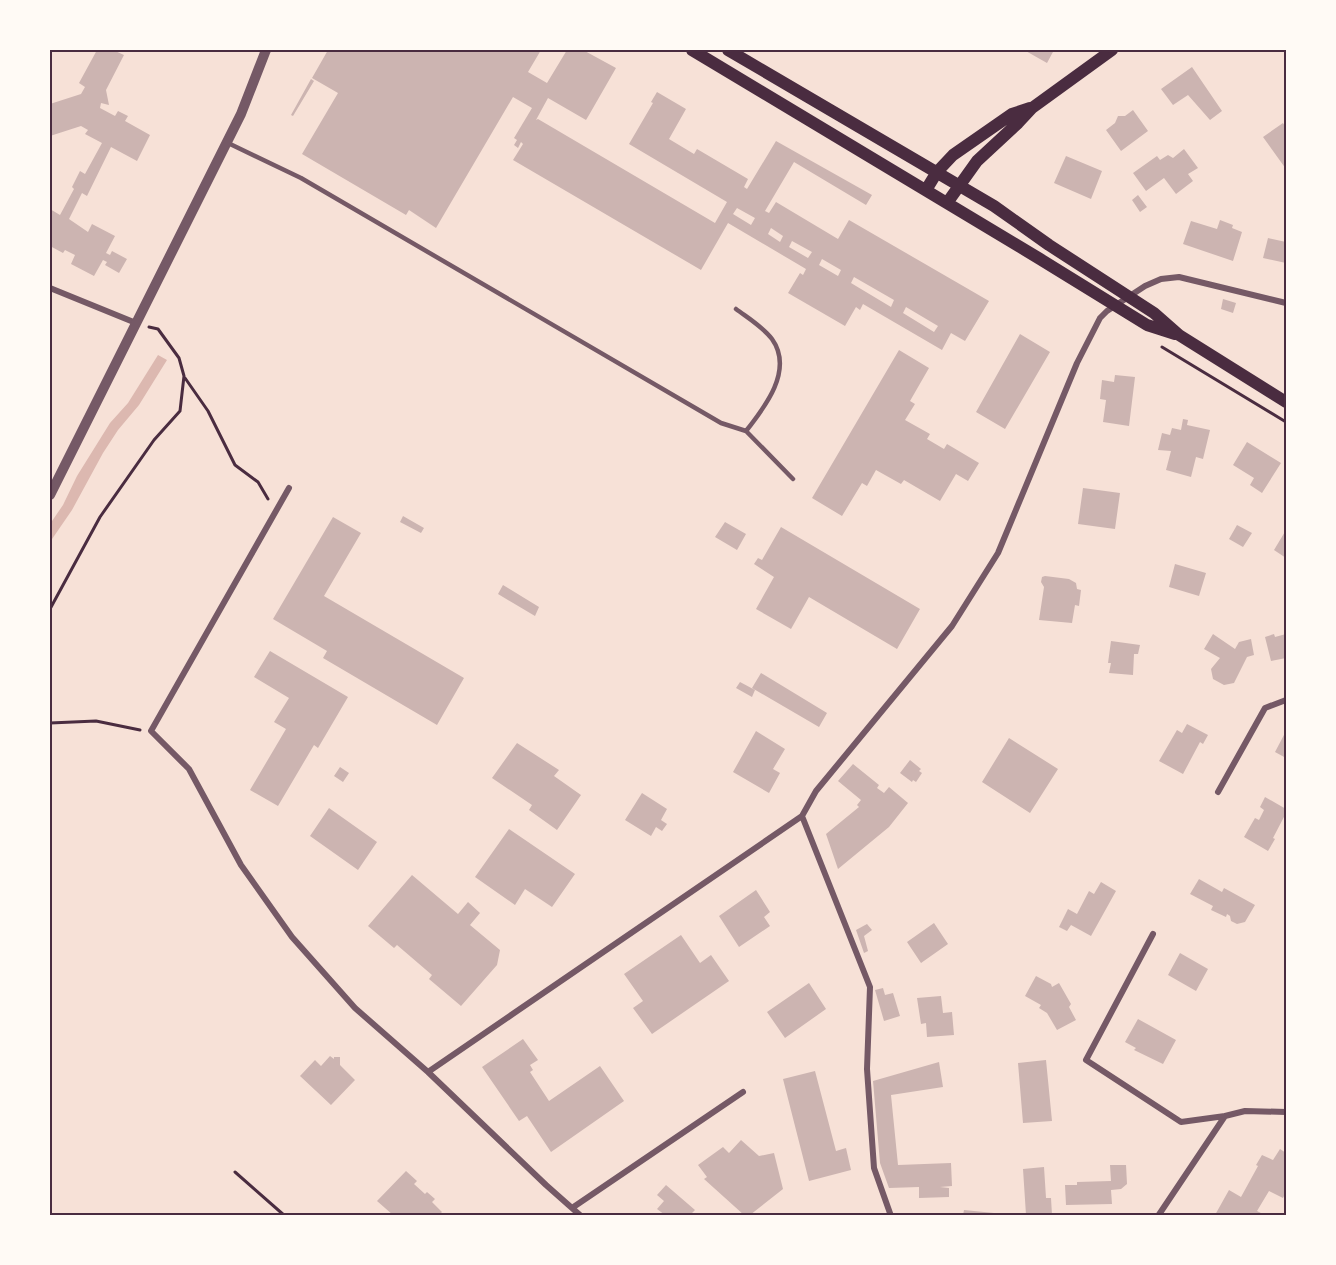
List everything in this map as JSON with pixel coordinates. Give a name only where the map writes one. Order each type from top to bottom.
[{"type":"main road","points":[[692,50],[1147,325],[1179,335]]},
{"type":"main road","points":[[728,50],[994,206],[1049,245],[1154,313],[1179,335],[1287,402]]},
{"type":"main road","points":[[948,203],[958,185],[977,161],[1032,108],[1112,50]]},
{"type":"main road","points":[[926,190],[937,172],[958,151],[1012,114],[1032,108]]},
{"type":"street","points":[[50,495],[241,114],[267,50]]},
{"type":"street","points":[[428,1072],[802,816],[816,791],[952,626],[998,553],[1077,363],[1100,318],[1115,305],[1145,286],[1161,279],[1179,277],[1287,303]]},
{"type":"street","points":[[50,288],[136,323]]},
{"type":"street","points":[[289,488],[151,731],[189,769],[241,865],[292,937],[355,1008],[428,1072],[546,1185],[581,1215]]},
{"type":"street","points":[[1218,792],[1265,708],[1287,700]]},
{"type":"street","points":[[802,816],[870,987],[867,1069],[874,1168],[891,1215]]},
{"type":"street","points":[[1153,934],[1086,1060],[1181,1122],[1245,1111],[1287,1112]]},
{"type":"street","points":[[572,1208],[743,1092]]},
{"type":"street","points":[[1158,1215],[1225,1116]]},
{"type":"lane","points":[[226,142],[301,178],[721,423],[746,431],[794,479]]},
{"type":"lane","points":[[736,309],[773,340],[779,356],[778,381],[764,408],[746,431]]},
{"type":"path","points":[[158,329],[179,358],[184,376],[207,411],[235,465],[258,482],[275,512]]},
{"type":"path","points":[[1157,344],[1287,422]]},
{"type":"path","points":[[50,609],[100,517],[154,440],[180,411],[184,376]]},
{"type":"path","points":[[50,723],[96,721],[151,731]]},
{"type":"path","points":[[235,1172],[285,1215]]},
{"type":"shaded area","points":[[158,355],[167,360],[139,405],[103,453],[72,510],[50,542],[50,524],[63,505],[77,476],[110,423],[128,403]]},
{"type":"building","points":[[97,50],[113,50],[124,55],[106,90],[109,105],[101,103],[100,108],[115,116],[118,111],[128,116],[125,121],[150,135],[137,161],[111,147],[87,196],[82,193],[69,219],[88,232],[92,224],[115,236],[106,253],[110,255],[112,251],[127,259],[119,273],[105,265],[107,262],[103,260],[94,276],[71,264],[75,255],[65,250],[63,253],[50,246],[50,209],[60,215],[74,189],[72,187],[80,171],[85,174],[102,143],[85,134],[88,130],[81,126],[50,136],[50,104],[81,94],[85,87],[79,83]]},
{"type":"building","points":[[328,50],[541,50],[528,72],[547,83],[567,50],[583,50],[616,68],[586,120],[548,98],[536,120],[538,119],[715,223],[727,202],[629,144],[657,92],[686,109],[669,139],[694,154],[697,149],[748,179],[744,187],[747,189],[776,141],[872,195],[866,205],[794,162],[765,211],[769,213],[776,202],[838,239],[849,220],[989,301],[965,341],[951,333],[942,350],[863,304],[860,310],[856,307],[845,326],[788,293],[800,273],[803,275],[806,269],[728,223],[701,270],[513,160],[523,144],[521,142],[518,148],[514,145],[517,140],[514,138],[532,108],[513,97],[436,228],[409,210],[406,215],[302,154],[338,93],[312,78]],"holes":[[[737,208],[755,218],[751,225],[733,214]],[[771,228],[783,236],[780,242],[768,234]],[[792,241],[812,252],[808,258],[789,247]],[[822,259],[841,270],[838,276],[819,265]],[[854,277],[894,300],[891,307],[851,283]],[[906,307],[938,326],[934,332],[903,313]]]},
{"type":"building","points":[[1024,50],[1054,50],[1047,63]]},
{"type":"building","points":[[1192,67],[1222,111],[1210,120],[1188,95],[1173,105],[1161,89]]},
{"type":"building","points":[[311,79],[314,81],[293,116],[291,115]]},
{"type":"building","points":[[1133,110],[1148,131],[1121,151],[1106,130],[1115,123],[1118,116],[1125,116]]},
{"type":"building","points":[[1283,123],[1286,128],[1286,169],[1263,137]]},
{"type":"building","points":[[1184,149],[1198,168],[1188,174],[1193,181],[1176,194],[1164,178],[1146,191],[1133,173],[1157,156],[1160,160],[1168,155],[1173,158]]},
{"type":"building","points":[[1066,156],[1102,171],[1091,199],[1054,183]]},
{"type":"building","points":[[1138,195],[1147,207],[1140,212],[1132,200]]},
{"type":"building","points":[[1220,220],[1233,225],[1232,228],[1242,232],[1233,261],[1183,244],[1191,221],[1217,229]]},
{"type":"building","points":[[1268,238],[1286,242],[1286,263],[1263,258]]},
{"type":"building","points":[[1223,299],[1236,303],[1233,313],[1221,309]]},
{"type":"building","points":[[1020,334],[1050,352],[1005,429],[976,412]]},
{"type":"building","points":[[899,350],[929,368],[910,401],[915,404],[905,420],[930,434],[927,439],[944,449],[947,444],[979,463],[968,481],[956,474],[940,501],[904,480],[901,484],[876,470],[867,486],[862,483],[842,516],[812,498]]},
{"type":"building","points":[[1115,375],[1135,377],[1129,426],[1103,422],[1106,400],[1100,399],[1102,380],[1114,382]]},
{"type":"building","points":[[1183,419],[1188,420],[1187,425],[1210,430],[1203,459],[1196,457],[1191,477],[1166,470],[1171,451],[1158,450],[1162,433],[1170,435],[1172,428],[1181,430]]},
{"type":"building","points":[[1247,442],[1281,463],[1262,493],[1250,485],[1254,478],[1233,465]]},
{"type":"building","points":[[1083,488],[1120,493],[1115,529],[1078,524]]},
{"type":"building","points":[[403,516],[424,528],[421,533],[400,522]]},
{"type":"building","points":[[333,517],[361,533],[324,596],[464,678],[437,725],[323,658],[327,651],[273,619]]},
{"type":"building","points":[[725,522],[746,534],[737,550],[715,537]]},
{"type":"building","points":[[1237,525],[1252,533],[1243,547],[1229,539]]},
{"type":"building","points":[[781,527],[920,609],[897,649],[809,597],[791,629],[756,609],[774,577],[754,564],[758,558],[762,560]]},
{"type":"building","points":[[1286,530],[1286,558],[1274,550]]},
{"type":"building","points":[[1175,564],[1206,573],[1199,596],[1169,587]]},
{"type":"building","points":[[1042,577],[1069,579],[1076,583],[1077,589],[1081,590],[1079,606],[1075,605],[1072,623],[1039,620],[1044,587],[1041,582]]},
{"type":"building","points":[[503,585],[539,607],[535,616],[498,594]]},
{"type":"building","points":[[1213,634],[1235,649],[1239,642],[1251,639],[1254,655],[1247,657],[1234,683],[1224,685],[1213,679],[1211,669],[1220,658],[1204,649]]},
{"type":"building","points":[[1274,634],[1275,637],[1286,634],[1286,658],[1271,661],[1265,637]]},
{"type":"building","points":[[1111,641],[1140,645],[1138,654],[1134,654],[1133,675],[1109,673]]},
{"type":"building","points":[[270,651],[348,697],[318,748],[314,745],[278,806],[250,790],[286,729],[274,722],[289,698],[254,677]]},
{"type":"building","points":[[761,673],[827,713],[819,727],[752,688]]},
{"type":"building","points":[[740,682],[755,690],[752,697],[736,688]]},
{"type":"building","points":[[1187,724],[1208,735],[1203,744],[1200,742],[1183,774],[1159,761],[1177,730],[1182,733]]},
{"type":"building","points":[[756,731],[785,749],[773,769],[780,773],[769,793],[733,772]]},
{"type":"building","points":[[1286,734],[1286,758],[1275,752]]},
{"type":"building","points":[[1009,738],[1058,769],[1030,813],[982,782]]},
{"type":"building","points":[[517,743],[559,770],[554,776],[581,795],[557,830],[529,810],[532,805],[492,778]]},
{"type":"building","points":[[910,760],[921,769],[919,771],[922,773],[916,782],[913,780],[912,782],[900,773]]},
{"type":"building","points":[[853,764],[879,785],[877,788],[884,793],[889,787],[908,803],[889,827],[838,869],[826,834],[859,807],[857,805],[861,800],[838,781]]},
{"type":"building","points":[[340,767],[349,773],[343,782],[334,776]]},
{"type":"building","points":[[642,793],[667,809],[661,820],[667,824],[662,831],[656,827],[651,836],[625,820]]},
{"type":"building","points":[[1265,797],[1286,809],[1268,851],[1244,837],[1255,818],[1259,820],[1264,810],[1260,807]]},
{"type":"building","points":[[329,808],[377,842],[358,870],[310,836]]},
{"type":"building","points":[[509,829],[575,874],[552,907],[525,889],[515,905],[475,877]]},
{"type":"building","points":[[412,875],[458,914],[468,902],[480,913],[470,925],[500,950],[497,965],[461,1006],[429,979],[432,975],[397,945],[394,948],[368,926]]},
{"type":"building","points":[[1199,879],[1222,892],[1224,888],[1255,905],[1245,922],[1237,924],[1231,921],[1227,914],[1226,917],[1211,910],[1213,906],[1190,894]]},
{"type":"building","points":[[1101,882],[1116,891],[1091,936],[1071,925],[1067,931],[1059,927],[1068,909],[1077,914],[1089,891],[1094,894]]},
{"type":"building","points":[[756,890],[770,912],[764,917],[770,926],[739,947],[719,916]]},
{"type":"building","points":[[934,923],[948,944],[921,963],[907,942]]},
{"type":"building","points":[[867,924],[872,930],[864,936],[868,951],[864,953],[856,930]]},
{"type":"building","points":[[681,935],[700,963],[711,955],[729,981],[652,1034],[633,1008],[643,1001],[624,974]]},
{"type":"building","points":[[1180,953],[1208,969],[1196,991],[1168,975]]},
{"type":"building","points":[[1036,976],[1051,984],[1052,987],[1059,983],[1071,1004],[1069,1007],[1076,1020],[1057,1030],[1047,1013],[1039,1008],[1041,1005],[1025,996]]},
{"type":"building","points":[[809,983],[826,1009],[785,1038],[767,1012]]},
{"type":"building","points":[[883,988],[885,995],[893,993],[900,1016],[884,1021],[875,990]]},
{"type":"building","points":[[941,996],[943,1013],[952,1012],[954,1035],[927,1037],[926,1023],[921,1024],[917,998]]},
{"type":"building","points":[[1138,1019],[1176,1040],[1163,1064],[1134,1050],[1136,1048],[1125,1042]]},
{"type":"building","points":[[523,1039],[538,1060],[530,1065],[533,1070],[530,1072],[549,1101],[600,1066],[624,1101],[551,1152],[527,1116],[519,1121],[482,1067]]},
{"type":"building","points":[[330,1056],[334,1059],[334,1057],[340,1057],[340,1065],[355,1080],[331,1105],[300,1076],[315,1060],[321,1066]]},
{"type":"building","points":[[1046,1060],[1052,1121],[1023,1123],[1018,1063]]},
{"type":"building","points":[[939,1062],[943,1087],[891,1095],[898,1165],[951,1163],[952,1186],[940,1187],[949,1188],[949,1197],[919,1198],[919,1187],[889,1188],[880,1163],[873,1081]]},
{"type":"building","points":[[815,1071],[836,1151],[846,1148],[851,1170],[809,1181],[783,1079]]},
{"type":"building","points":[[741,1140],[759,1156],[774,1153],[783,1189],[750,1215],[744,1215],[704,1179],[707,1177],[698,1165],[723,1147],[729,1153]]},
{"type":"building","points":[[1280,1149],[1286,1153],[1286,1192],[1283,1198],[1269,1191],[1257,1211],[1262,1215],[1215,1215],[1229,1190],[1241,1197],[1262,1155],[1273,1160]]},
{"type":"building","points":[[1110,1165],[1126,1165],[1127,1184],[1121,1189],[1111,1190],[1112,1204],[1066,1205],[1065,1185],[1077,1185],[1077,1182],[1111,1181]]},
{"type":"building","points":[[1044,1167],[1046,1198],[1051,1198],[1052,1215],[1026,1215],[1023,1169]]},
{"type":"building","points":[[406,1171],[417,1181],[414,1184],[435,1199],[432,1202],[442,1212],[439,1215],[393,1215],[377,1201]]},
{"type":"building","points":[[666,1185],[695,1210],[690,1215],[665,1215],[657,1209],[664,1201],[657,1195]]},
{"type":"building","points":[[964,1210],[994,1213],[994,1215],[963,1215]]}]
